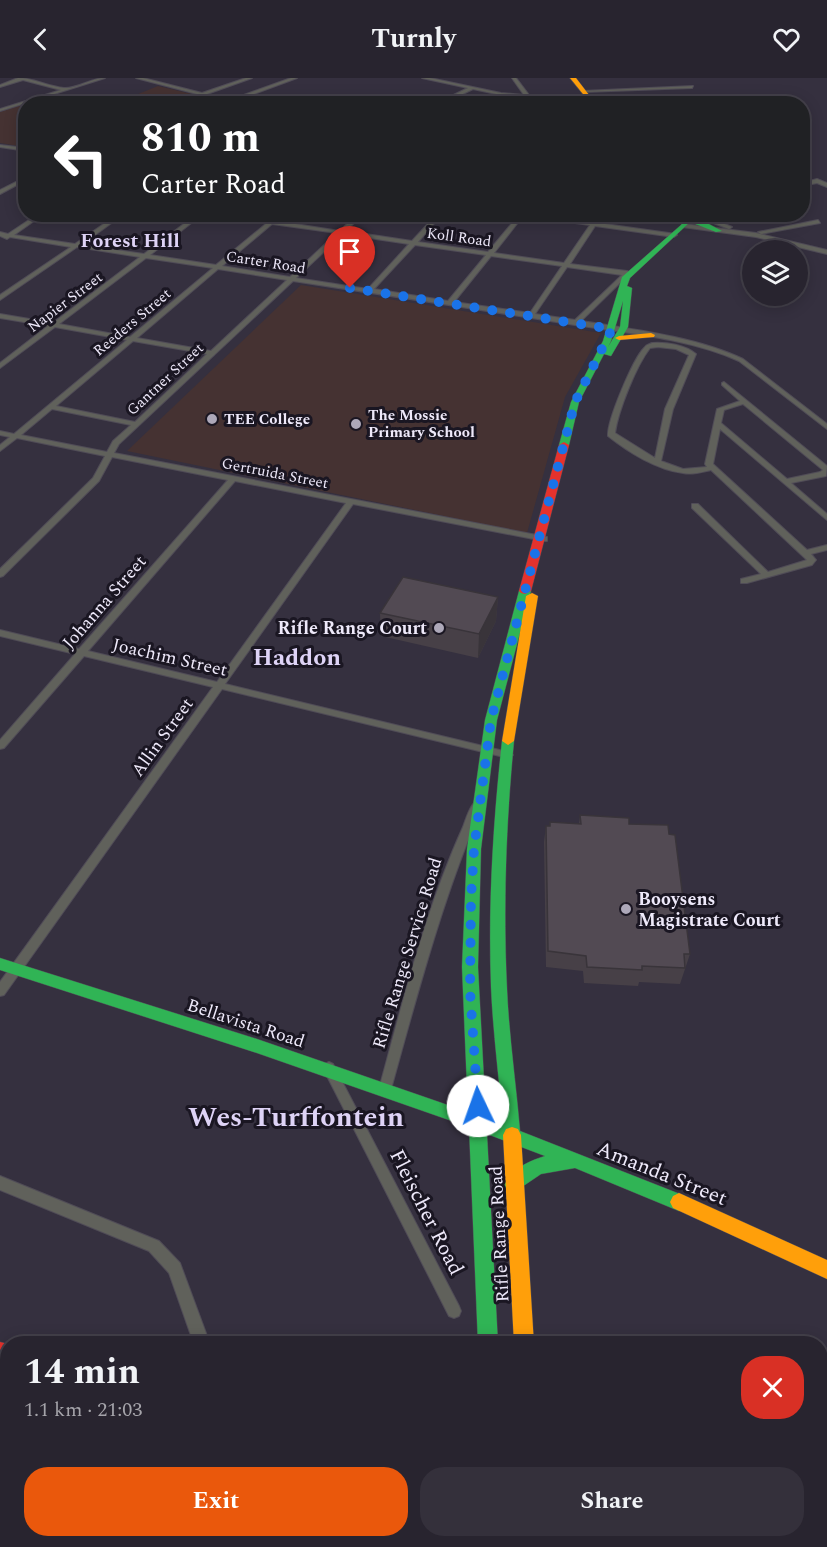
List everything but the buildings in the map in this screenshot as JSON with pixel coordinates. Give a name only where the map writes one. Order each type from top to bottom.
[{"type":"main road","points":[[573,78],[588,96]]},
{"type":"main road","points":[[628,276],[683,224],[718,231]]},
{"type":"main road","name":"Rifle Range Road","points":[[488,1336],[470,967],[472,881],[486,751],[496,693],[580,402],[615,329],[628,276]]},
{"type":"main road","points":[[615,329],[651,335]]},
{"type":"main road","name":"Rifle Range Road","points":[[523,1336],[513,1185],[512,1136],[498,967],[501,819],[515,691],[541,539]]},
{"type":"main road","name":"Bellavista Road","points":[[0,964],[329,1068],[479,1124]]},
{"type":"main road","name":"Amanda Street","points":[[479,1124],[577,1161],[748,1231],[827,1269]]},
{"type":"main road","points":[[513,1185],[531,1168],[546,1162],[577,1161]]},
{"type":"street","points":[[0,86],[23,78],[65,90]]},
{"type":"street","points":[[46,96],[103,78]]},
{"type":"street","points":[[138,78],[211,96]]},
{"type":"street","points":[[203,94],[250,78]]},
{"type":"street","points":[[245,96],[295,78]]},
{"type":"street","points":[[424,78],[522,96]]},
{"type":"street","points":[[454,84],[468,78]]},
{"type":"street","points":[[514,78],[527,96]]},
{"type":"street","points":[[160,84],[168,81]]},
{"type":"street","points":[[584,92],[692,87]]},
{"type":"street","points":[[455,96],[473,88]]},
{"type":"street","points":[[0,110],[18,104]]},
{"type":"street","points":[[0,146],[18,149]]},
{"type":"street","points":[[0,151],[7,147]]},
{"type":"street","points":[[810,183],[817,181],[827,184]]},
{"type":"street","points":[[0,192],[18,182]]},
{"type":"street","points":[[0,184],[18,187]]},
{"type":"street","points":[[0,241],[30,222]]},
{"type":"street","points":[[0,298],[111,222]]},
{"type":"street","name":"Napier Street","points":[[0,366],[191,222]]},
{"type":"street","name":"Koll Road","points":[[265,222],[566,264],[628,276]]},
{"type":"street","name":"Gantner Street","points":[[0,574],[96,479],[108,455],[136,424],[353,222]]},
{"type":"street","points":[[369,291],[433,222]]},
{"type":"street","points":[[449,304],[514,222]]},
{"type":"street","points":[[571,222],[593,225],[683,224]]},
{"type":"street","points":[[715,222],[742,232],[827,252]]},
{"type":"street","points":[[718,231],[769,232],[818,222]]},
{"type":"street","name":"Reeders Street","points":[[0,449],[271,223]]},
{"type":"street","points":[[531,316],[593,225]]},
{"type":"street","name":"Carter Road","points":[[0,234],[615,329],[684,337],[718,348]]},
{"type":"street","points":[[576,323],[628,276]]},
{"type":"street","points":[[0,316],[213,353]]},
{"type":"street","points":[[651,335],[718,348],[741,360],[827,425]]},
{"type":"street","points":[[658,460],[669,409],[693,354],[687,350],[654,345],[645,351],[610,430],[616,439],[658,460],[686,471],[711,468]]},
{"type":"street","points":[[724,384],[827,470],[823,474],[785,482]]},
{"type":"street","points":[[744,581],[809,563],[812,560],[807,553],[711,468],[708,461],[722,408],[745,401]]},
{"type":"street","points":[[50,407],[136,424]]},
{"type":"street","points":[[717,423],[827,518]]},
{"type":"street","name":"Gertruida Street","points":[[0,433],[541,539]]},
{"type":"street","name":"Johanna Street","points":[[0,746],[233,479]]},
{"type":"street","name":"Allin Street","points":[[0,991],[351,502]]},
{"type":"street","points":[[695,506],[767,575]]},
{"type":"street","points":[[815,508],[827,506]]},
{"type":"street","points":[[807,553],[827,547]]},
{"type":"street","name":"Joachim Street","points":[[0,633],[508,755]]},
{"type":"street","name":"Rifle Range Service Road","points":[[385,1089],[440,898],[464,833],[482,795]]},
{"type":"street","name":"Fleischer Road","points":[[329,1068],[454,1311]]},
{"type":"street","points":[[0,1183],[154,1246],[175,1268],[199,1336]]},
{"type":"shaded area","points":[[158,86],[200,96],[133,96]]},
{"type":"shaded area","points":[[18,106],[18,146],[0,143],[0,112]]},
{"type":"shaded area","name":"The Mossie Primary School","points":[[301,285],[601,333],[565,397],[527,533],[127,451]]},
{"type":"traffic: fast","points":[[564,445],[575,402],[607,341],[626,277],[687,222]]},
{"type":"traffic: fast","points":[[697,222],[718,231]]},
{"type":"traffic: fast","points":[[608,354],[624,327],[628,288]]},
{"type":"traffic: fast","points":[[488,1336],[470,967],[474,849],[491,720],[525,591]]},
{"type":"traffic: fast","points":[[508,741],[500,834],[497,927],[500,1007],[512,1135]]},
{"type":"traffic: fast","points":[[0,964],[172,1018],[427,1104],[512,1135],[679,1202]]},
{"type":"traffic: fast","points":[[513,1185],[532,1169],[555,1162],[572,1161]]},
{"type":"traffic: slow","points":[[573,78],[588,96]]},
{"type":"traffic: slow","points":[[619,338],[651,335]]},
{"type":"traffic: slow","points":[[508,741],[532,596]]},
{"type":"traffic: slow","points":[[512,1135],[524,1336]]},
{"type":"traffic: slow","points":[[679,1202],[827,1270]]},
{"type":"traffic: jam","points":[[525,591],[564,445]]},
{"type":"place","name":"TEE College","points":[[212,419]]},
{"type":"place","name":"The Mossie Primary School","points":[[356,424]]},
{"type":"place","name":"Rifle Range Court","points":[[439,628]]},
{"type":"place","name":"Booysens Magistrate Court","points":[[626,909]]},
{"type":"district","name":"Forest Hill","points":[[130,240]]},
{"type":"district","name":"Haddon","points":[[297,657]]},
{"type":"district","name":"Wes-Turffontein","points":[[296,1116]]},
{"type":"route","points":[[350,288],[612,329],[575,402],[496,693],[491,720],[474,849],[471,898],[470,991],[478,1106]]}]
